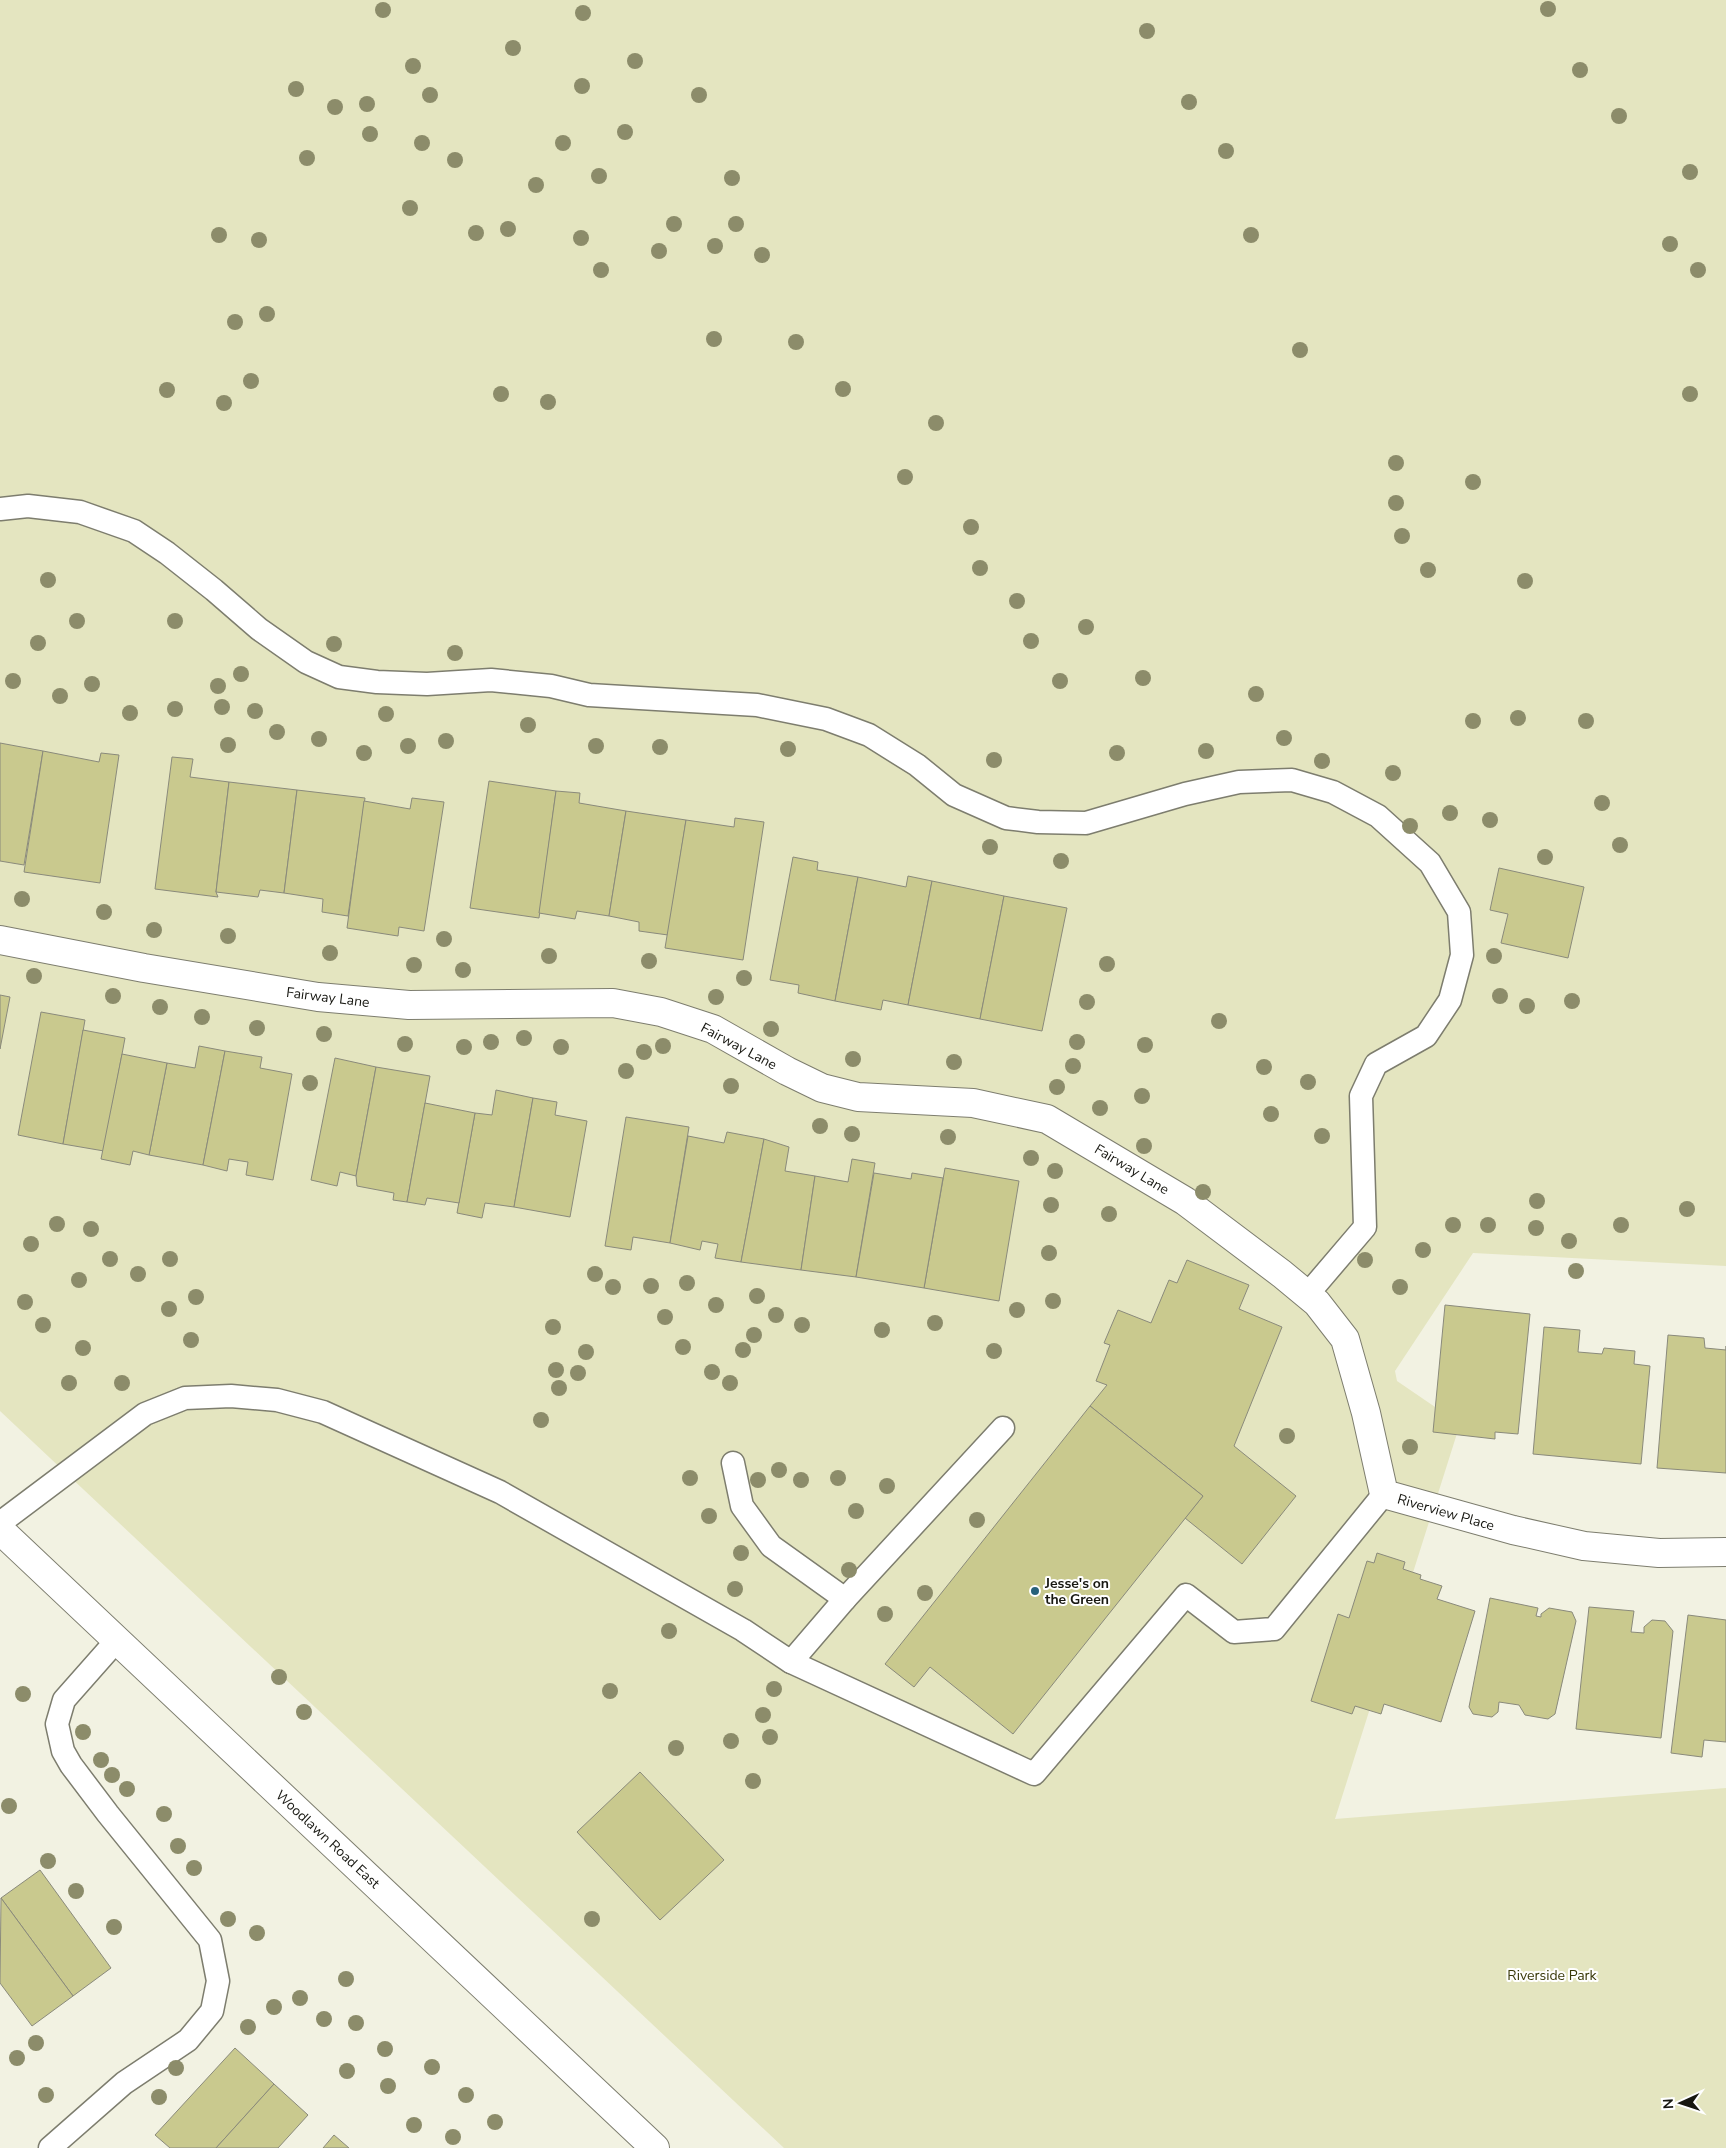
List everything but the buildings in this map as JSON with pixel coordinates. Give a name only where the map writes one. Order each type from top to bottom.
[{"type":"street","name":"Fairway Lane","points":[[0,940],[139,967],[318,997],[409,1005],[606,1001],[661,1012],[713,1029],[786,1071],[822,1088],[858,1097],[973,1103],[1048,1119],[1185,1201],[1282,1274]]},
{"type":"street","name":"Riverview Place","points":[[1282,1274],[1317,1303],[1345,1339],[1366,1413],[1384,1494],[1513,1530],[1584,1546],[1660,1552],[1726,1552]]},
{"type":"street","name":"Woodlawn Road East","points":[[0,1530],[656,2148]]},
{"type":"lane","points":[[0,509],[28,506],[80,512],[134,531],[167,552],[208,584],[259,629],[306,662],[339,677],[377,682],[428,684],[491,680],[551,686],[589,695],[757,705],[826,719],[869,736],[917,765],[954,795],[1006,818],[1038,822],[1086,823],[1185,794],[1239,782],[1292,780],[1332,792],[1378,816],[1430,863],[1459,912],[1462,955],[1450,1000],[1426,1036],[1376,1064],[1361,1096],[1365,1227],[1307,1295]]},
{"type":"lane","points":[[0,1523],[145,1414],[185,1398],[231,1396],[277,1400],[323,1412],[500,1492],[743,1630],[791,1662],[1034,1774],[1186,1595],[1234,1632],[1274,1629],[1384,1494]]},
{"type":"lane","points":[[791,1662],[845,1599],[1003,1428]]},
{"type":"lane","points":[[733,1463],[742,1506],[771,1546],[845,1599]]},
{"type":"lane","points":[[50,2148],[124,2083],[188,2040],[212,2011],[218,1981],[210,1940],[108,1814],[71,1765],[63,1750],[57,1724],[64,1700],[116,1640]]},
{"type":"green space","name":"Riverside Park","points":[[0,0],[1726,0],[1726,1266],[1473,1253],[1395,1371],[1397,1381],[1460,1424],[1335,1819],[1726,1788],[1726,2148],[784,2148],[0,1411]]},
{"type":"place","name":"Jesse's on the Green","points":[[1035,1591]]}]
